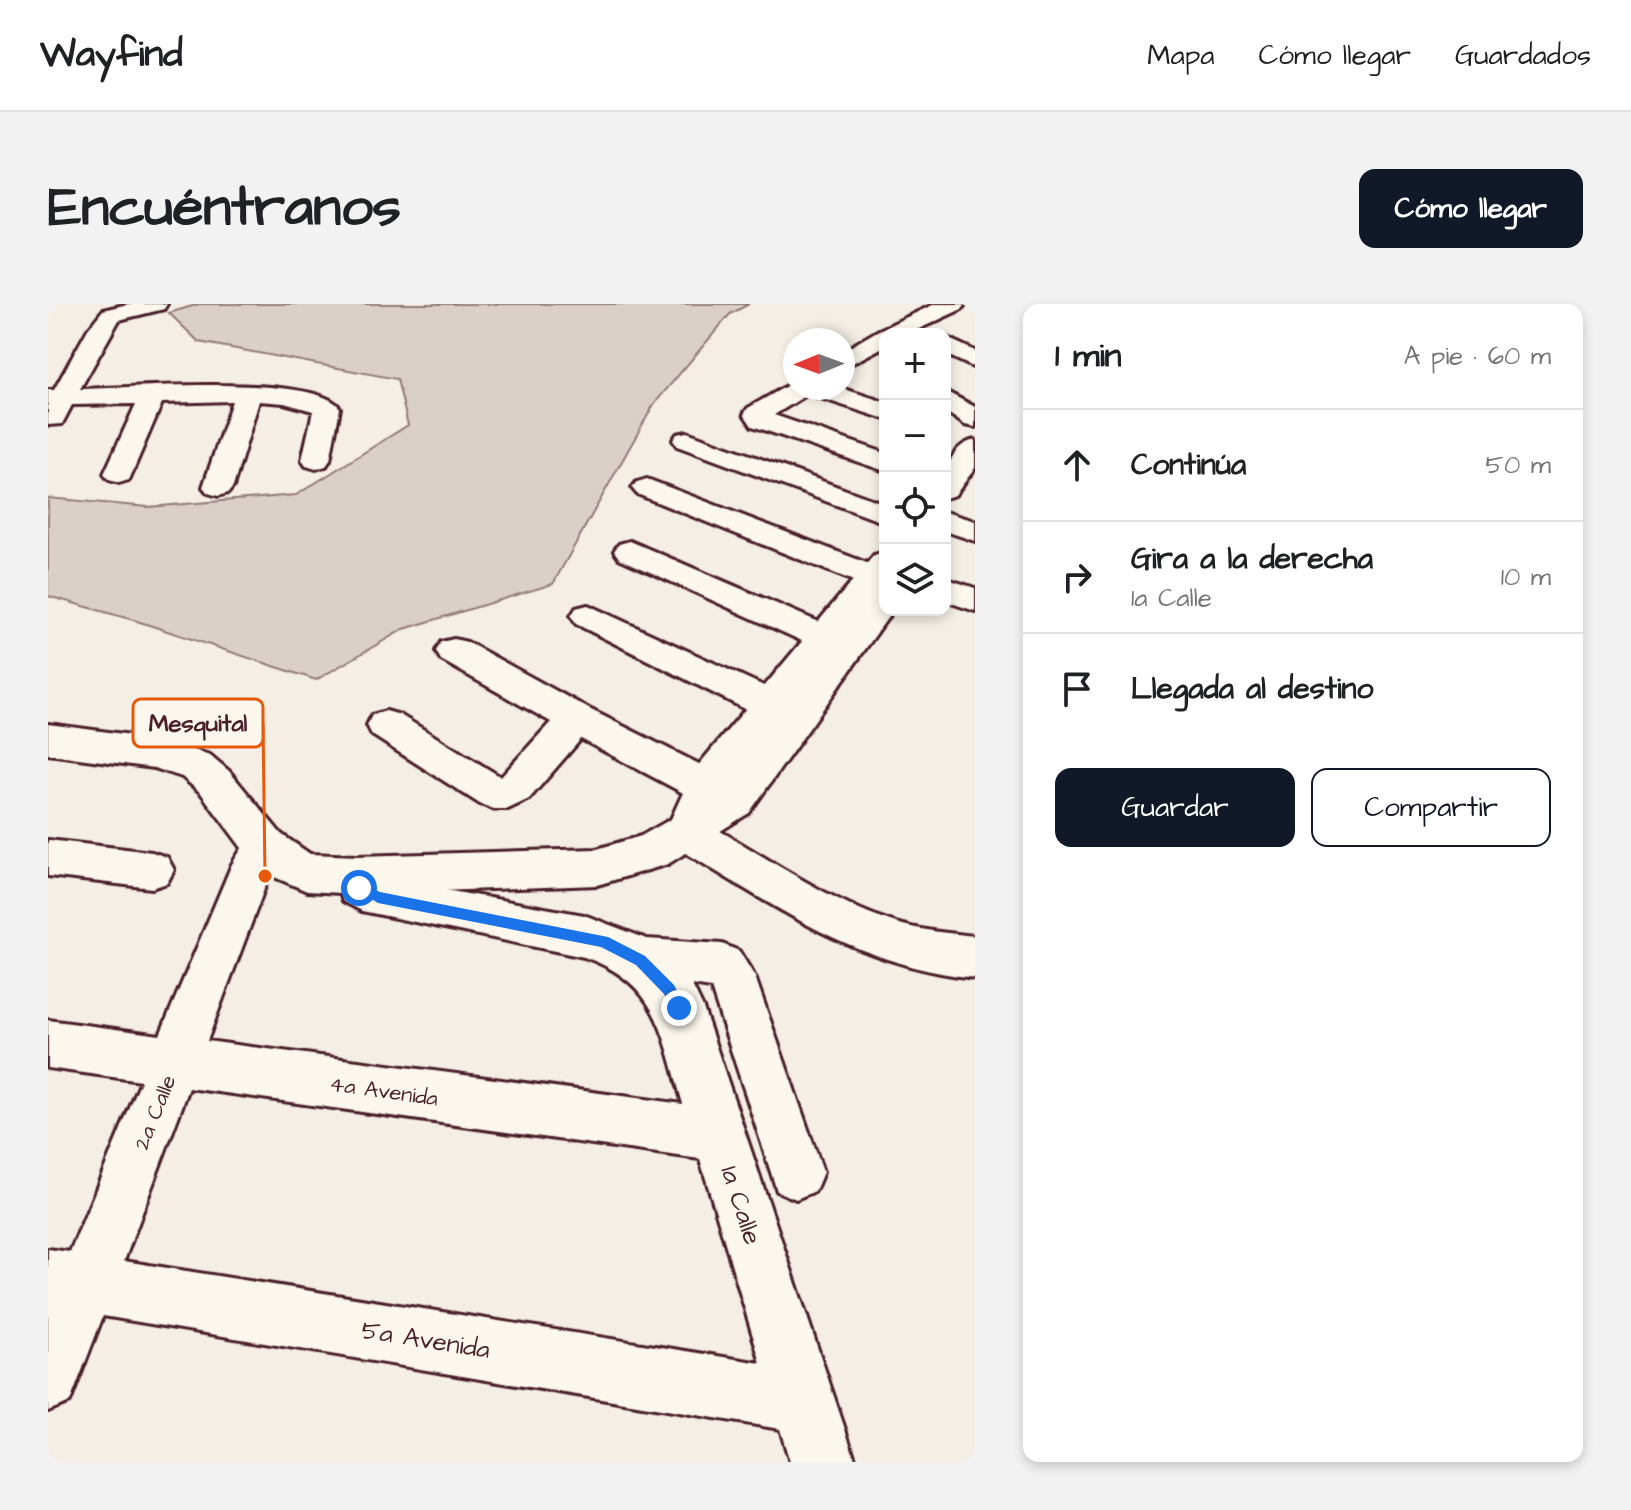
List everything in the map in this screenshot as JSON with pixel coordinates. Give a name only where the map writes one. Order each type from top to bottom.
[{"type":"street","points":[[48,426],[56,398],[111,315],[156,304]]},
{"type":"street","points":[[912,328],[954,304]]},
{"type":"street","points":[[961,304],[975,311]]},
{"type":"street","points":[[855,356],[879,345]]},
{"type":"street","points":[[951,347],[975,361]]},
{"type":"street","points":[[56,398],[248,393],[284,395],[316,402],[327,408],[316,460]]},
{"type":"street","points":[[218,487],[248,393]]},
{"type":"street","points":[[119,474],[152,396]]},
{"type":"street","points":[[783,398],[757,414],[762,420],[879,460]]},
{"type":"street","points":[[852,400],[879,409]]},
{"type":"street","points":[[946,400],[975,419]]},
{"type":"street","points":[[951,435],[975,445],[954,485]]},
{"type":"street","points":[[687,440],[879,512]]},
{"type":"street","points":[[647,488],[879,578]]},
{"type":"street","points":[[951,524],[975,532]]},
{"type":"street","points":[[630,551],[823,637]]},
{"type":"street","points":[[720,792],[768,704],[823,637],[879,581]]},
{"type":"street","points":[[48,739],[154,753],[196,766],[224,792],[266,847],[287,863],[307,872],[357,875],[597,867],[634,858],[686,832],[720,792],[879,582]]},
{"type":"street","points":[[951,591],[975,600]]},
{"type":"street","points":[[588,616],[768,704]]},
{"type":"street","points":[[454,651],[576,719],[720,792]]},
{"type":"street","points":[[386,725],[494,793],[502,794],[515,788],[576,719]]},
{"type":"street","points":[[686,832],[839,920],[887,941],[975,957]]},
{"type":"street","name":"2a Calle","points":[[48,1380],[67,1281],[174,1061],[247,877],[266,847]]},
{"type":"street","points":[[48,858],[152,870]]},
{"type":"street","points":[[357,875],[359,888],[378,897],[584,936],[623,949],[640,960],[722,966],[731,977],[796,1172]]},
{"type":"street","name":"1a Calle","points":[[640,960],[669,990],[679,1008],[823,1462]]},
{"type":"street","name":"4a Avenida","points":[[48,1044],[720,1135]]},
{"type":"street","name":"5a Avenida","points":[[67,1281],[804,1401]]},
{"type":"shaded area","points":[[199,304],[749,304],[730,314],[654,404],[553,584],[404,629],[316,680],[137,621],[48,596],[48,498],[148,507],[296,495],[408,425],[397,379],[199,342],[169,313]]},
{"type":"place","name":"Mesquital","points":[[265,876]]},
{"type":"route","points":[[359,888],[378,897],[603,941],[623,949],[655,973],[679,1008]]}]
